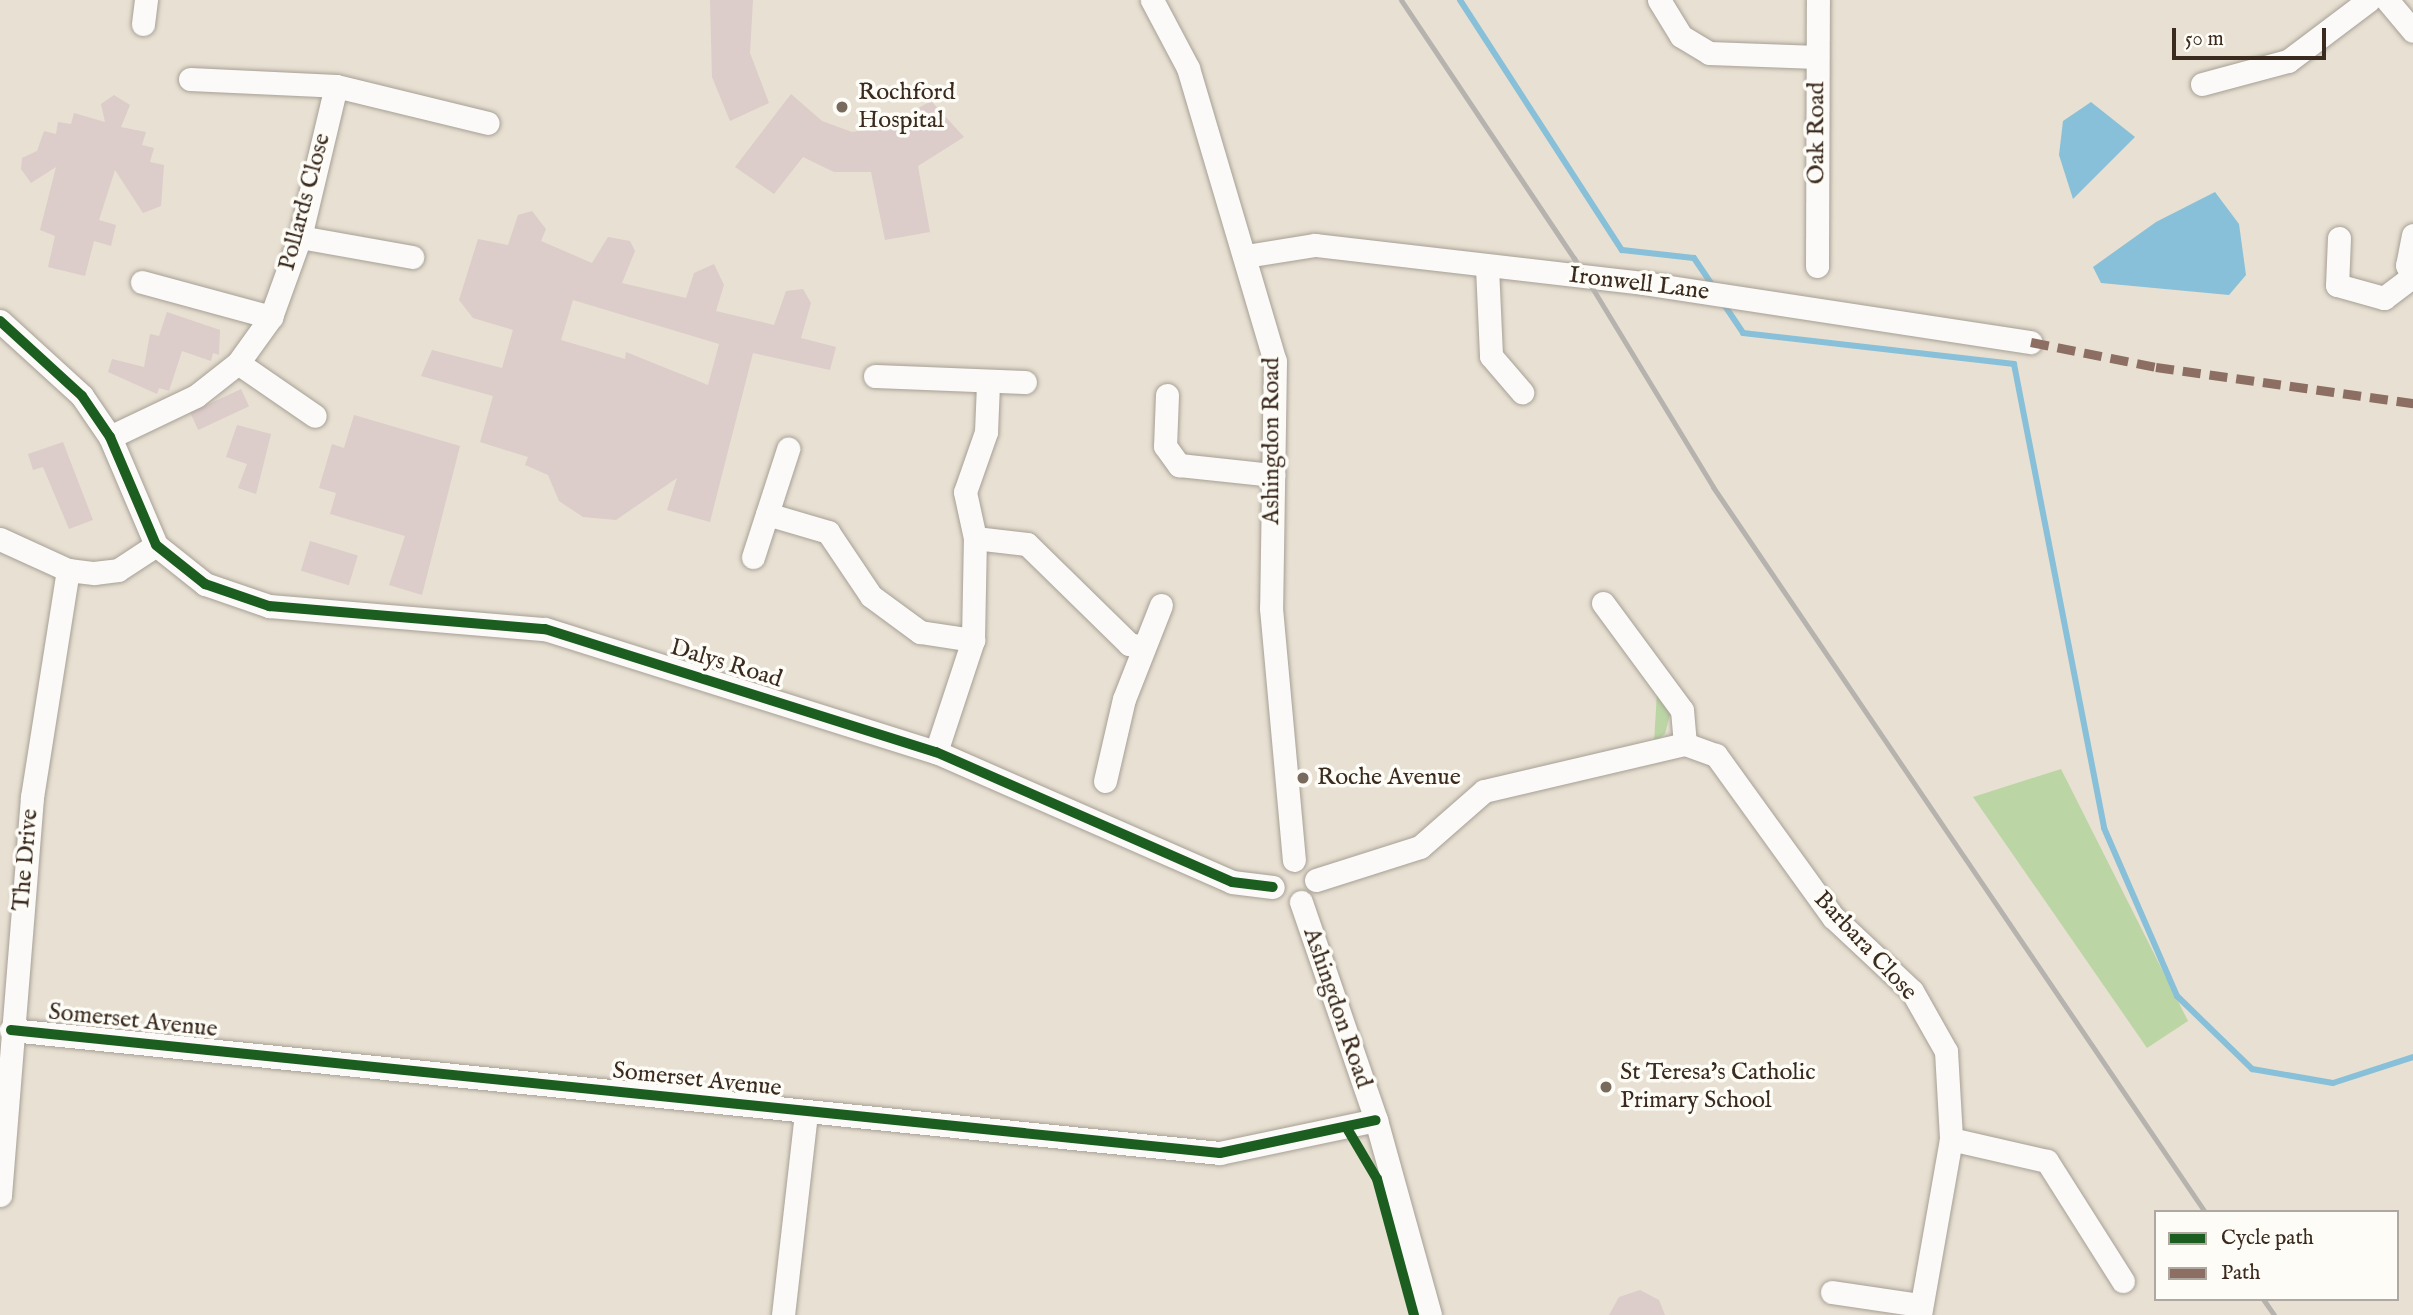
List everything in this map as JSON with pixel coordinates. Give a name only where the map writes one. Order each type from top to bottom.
[{"type":"street","points":[[143,24],[146,0]]},
{"type":"street","name":"Ashingdon Road","points":[[1153,0],[1188,68],[1275,361],[1271,608],[1294,860]]},
{"type":"street","points":[[1659,0],[1681,36],[1709,53],[1817,57]]},
{"type":"street","name":"Oak Road","points":[[1817,266],[1818,0]]},
{"type":"street","points":[[2202,84],[2288,61],[2369,0]]},
{"type":"street","points":[[2387,0],[2413,31]]},
{"type":"street","points":[[190,79],[336,86],[488,123]]},
{"type":"street","name":"Pollards Close","points":[[110,437],[196,397],[238,363],[271,317],[300,237],[336,86]]},
{"type":"street","points":[[2339,238],[2337,285],[2384,298],[2412,278],[2407,265],[2413,235]]},
{"type":"street","points":[[300,237],[412,257]]},
{"type":"street","name":"Ironwell Lane","points":[[1246,256],[1315,245],[1487,267],[1644,283],[2031,342]]},
{"type":"street","points":[[1487,267],[1491,356],[1522,392]]},
{"type":"street","points":[[142,282],[271,317]]},
{"type":"street","points":[[0,321],[82,396],[110,437],[156,545],[118,570],[68,570],[0,539]]},
{"type":"street","points":[[238,363],[315,416]]},
{"type":"street","points":[[875,376],[988,384],[1025,382]]},
{"type":"street","points":[[936,752],[973,640],[975,538],[965,492],[986,432],[988,384]]},
{"type":"street","points":[[1167,395],[1165,446],[1179,465],[1273,475]]},
{"type":"street","points":[[753,557],[788,449]]},
{"type":"street","points":[[768,514],[828,532],[871,596],[920,632],[973,640]]},
{"type":"street","points":[[975,538],[1027,544],[1129,644],[1142,647]]},
{"type":"street","name":"Dalys Road","points":[[156,545],[178,567],[235,597],[269,606],[545,629],[936,752],[1232,882],[1273,887]]},
{"type":"street","name":"The Drive","points":[[0,1195],[11,1030],[32,797],[68,570]]},
{"type":"street","points":[[1273,887],[1277,869],[1294,860],[1311,868],[1316,880],[1420,846],[1484,791],[1685,744],[1682,710],[1603,603]]},
{"type":"street","points":[[1105,781],[1142,647],[1161,605]]},
{"type":"street","name":"Barbara Close","points":[[1685,744],[1716,755],[1833,917],[1912,991],[1946,1051],[1951,1139],[1920,1310]]},
{"type":"street","name":"Ashingdon Road","points":[[1301,902],[1316,880]]},
{"type":"street","name":"Ashingdon Road","points":[[1273,887],[1281,899],[1301,902]]},
{"type":"street","name":"Ashingdon Road","points":[[1301,902],[1376,1120],[1430,1315]]},
{"type":"street","name":"Somerset Avenue","points":[[11,1030],[1220,1153],[1376,1120]]},
{"type":"street","points":[[783,1315],[806,1112]]},
{"type":"street","points":[[1951,1139],[2047,1161],[2123,1281]]},
{"type":"street","points":[[1832,1292],[1920,1310]]},
{"type":"green space","points":[[1657,692],[1670,714],[1665,734],[1654,742]]},
{"type":"green space","points":[[2061,769],[2188,1021],[2147,1048],[1973,797]]},
{"type":"water","points":[[2091,102],[2135,137],[2073,199],[2059,155],[2063,121]]},
{"type":"water","points":[[2215,192],[2239,224],[2246,275],[2229,295],[2101,283],[2093,267],[2156,222]]},
{"type":"building","points":[[710,0],[753,0],[750,53],[769,103],[730,121],[712,77]]},
{"type":"building","points":[[791,94],[822,121],[852,132],[885,127],[931,101],[964,137],[918,166],[930,232],[885,240],[871,172],[834,172],[803,157],[774,194],[735,167]]},
{"type":"building","points":[[114,95],[130,105],[121,127],[146,132],[142,145],[154,148],[150,162],[164,165],[161,206],[143,213],[115,170],[99,220],[116,225],[111,246],[94,241],[85,276],[48,267],[55,236],[40,230],[56,167],[31,183],[21,169],[22,158],[37,151],[44,131],[56,134],[58,122],[71,124],[74,113],[105,122],[101,104]]},
{"type":"building","points":[[532,211],[546,229],[541,241],[592,263],[608,237],[630,241],[635,251],[622,283],[686,298],[694,273],[714,264],[724,285],[716,311],[774,325],[786,291],[803,289],[811,303],[801,338],[836,347],[830,370],[753,353],[710,522],[667,510],[677,478],[616,520],[583,517],[559,501],[548,475],[525,465],[528,457],[480,442],[493,396],[421,376],[432,350],[502,368],[513,330],[473,318],[459,300],[478,239],[508,245],[518,215]],"holes":[[[573,300],[719,344],[708,385],[626,352],[625,359],[561,340]]]},
{"type":"building","points":[[167,312],[220,330],[219,355],[213,353],[211,361],[182,351],[169,391],[159,388],[157,394],[108,372],[112,359],[144,367],[150,334],[159,336]]},
{"type":"building","points":[[241,389],[249,406],[198,430],[190,413]]},
{"type":"building","points":[[354,415],[460,446],[422,595],[389,585],[405,536],[330,514],[336,493],[319,488],[332,444],[344,448]]},
{"type":"building","points":[[237,425],[271,434],[256,494],[238,488],[247,464],[226,457]]},
{"type":"building","points":[[63,442],[93,520],[69,529],[43,467],[33,470],[28,454]]},
{"type":"building","points":[[310,541],[358,556],[349,585],[301,571]]},
{"type":"building","points":[[1640,1290],[1659,1300],[1665,1315],[1609,1315],[1619,1297]]},
{"type":"waterway","points":[[1460,0],[1622,250],[1694,258],[1713,286]]},
{"type":"waterway","points":[[1723,303],[1743,333],[2014,364],[2104,828],[2177,996],[2252,1069],[2333,1083],[2413,1057]]},
{"type":"railway","points":[[1401,0],[1574,258],[1713,487],[2204,1210]]},
{"type":"railway","points":[[2264,1301],[2274,1315]]},
{"type":"marked path","points":[[2031,342],[2156,367],[2413,403]]},
{"type":"cycle path","points":[[0,321],[82,396],[110,437],[156,545],[205,584],[269,606],[545,629],[936,752],[1232,882],[1273,887]]},
{"type":"cycle path","points":[[11,1030],[1220,1153],[1376,1120]]},
{"type":"cycle path","points":[[1348,1130],[1377,1179],[1414,1315]]},
{"type":"place","name":"Rochford Hospital","points":[[842,107]]},
{"type":"place","name":"Roche Avenue","points":[[1303,778]]},
{"type":"place","name":"St Teresa's Catholic Primary School","points":[[1606,1087]]}]
